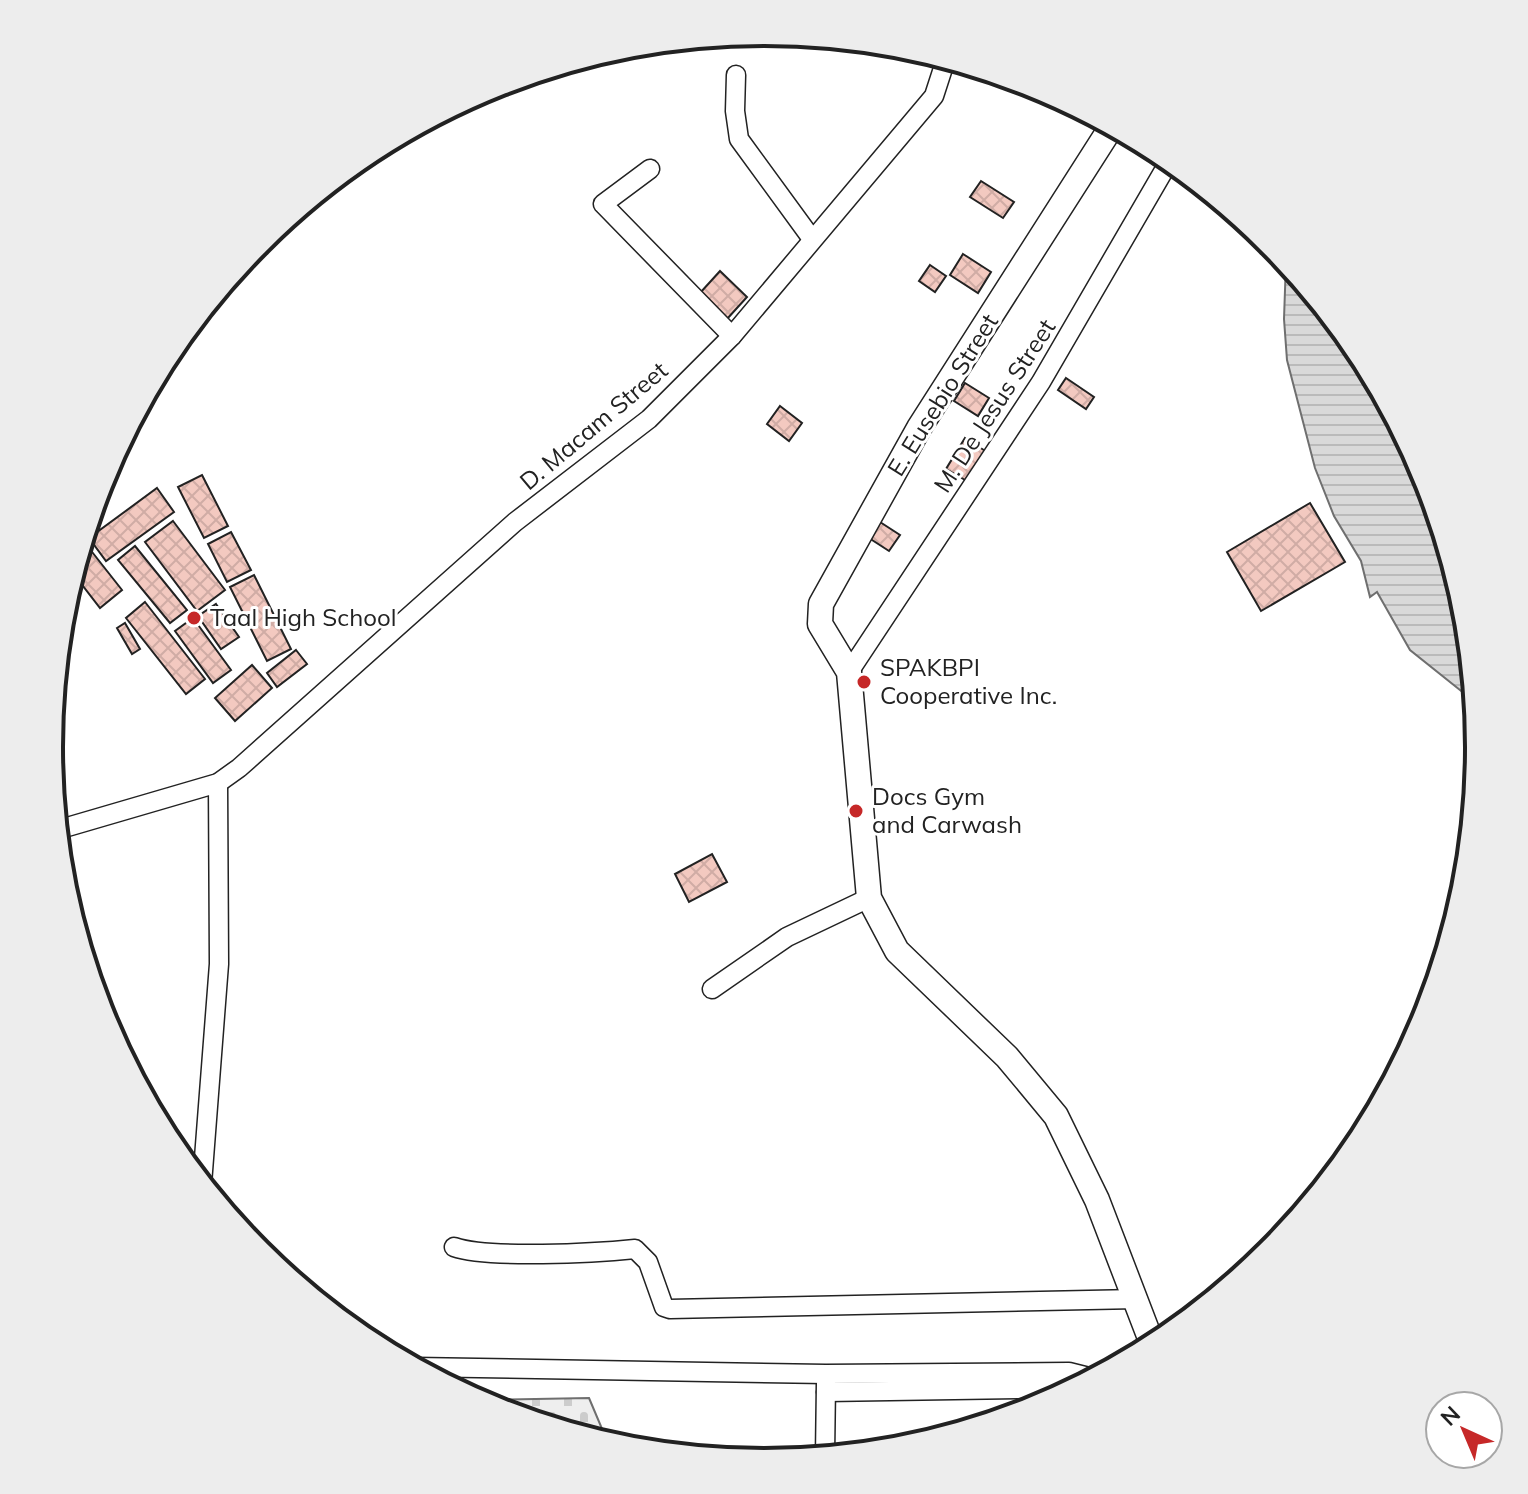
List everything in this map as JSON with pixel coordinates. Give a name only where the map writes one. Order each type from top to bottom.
[{"type":"main road","name":"E. Eusebio Street","points":[[849,672],[820,624],[821,604],[919,428],[1106,136]]},
{"type":"main road","points":[[849,672],[869,898],[897,951],[1007,1057],[1056,1116],[1097,1200],[1148,1333]]},
{"type":"street","name":"D. Macam Street","points":[[218,783],[364,660],[515,522],[649,419],[732,336],[934,96],[943,69]]},
{"type":"street","points":[[736,75],[735,111],[739,139],[812,239]]},
{"type":"street","points":[[650,169],[603,204],[732,336]]},
{"type":"street","name":"M. De Jesus Street","points":[[849,672],[1041,382],[1163,171]]},
{"type":"street","points":[[68,827],[218,783],[219,964],[204,1168]]},
{"type":"street","points":[[712,989],[787,937],[869,898]]},
{"type":"street","points":[[197,1159],[205,1156]]},
{"type":"street","points":[[454,1247],[465,1251],[522,1252],[635,1249],[648,1262],[664,1307],[670,1309],[1137,1299]]},
{"type":"street","points":[[439,1368],[826,1383],[1049,1387]]},
{"type":"street","points":[[826,1383],[1069,1372],[1077,1374]]},
{"type":"street","points":[[825,1445],[826,1383]]},
{"type":"green space","points":[[589,1398],[602,1429],[539,1411],[508,1399]]},
{"type":"shaded area","points":[[1285,279],[1347,358],[1393,437],[1428,522],[1441,566],[1452,610],[1462,692],[1410,650],[1377,592],[1370,597],[1361,561],[1334,516],[1315,468],[1287,360]]},
{"type":"building","points":[[981,181],[1014,202],[1003,218],[970,197]]},
{"type":"building","points":[[963,254],[991,272],[978,293],[950,275]]},
{"type":"building","points":[[930,265],[946,276],[935,292],[919,281]]},
{"type":"building","points":[[720,271],[747,297],[727,319],[700,293]]},
{"type":"building","points":[[1066,378],[1094,397],[1086,409],[1058,390]]},
{"type":"building","points":[[965,383],[989,398],[978,416],[954,401]]},
{"type":"building","points":[[780,406],[802,423],[789,441],[767,424]]},
{"type":"building","points":[[965,438],[990,454],[972,484],[946,469]]},
{"type":"building","points":[[202,475],[228,526],[204,538],[178,487]]},
{"type":"building","points":[[157,488],[174,512],[106,561],[93,544],[97,532]]},
{"type":"building","points":[[1310,503],[1345,562],[1261,611],[1227,552]]},
{"type":"building","points":[[173,521],[225,590],[197,611],[145,542]]},
{"type":"building","points":[[880,522],[900,535],[889,551],[869,538]]},
{"type":"building","points":[[231,532],[251,570],[227,582],[208,544]]},
{"type":"building","points":[[135,546],[187,610],[170,623],[118,560]]},
{"type":"building","points":[[91,551],[122,590],[100,608],[82,585]]},
{"type":"building","points":[[254,575],[291,649],[267,661],[230,587]]},
{"type":"building","points":[[145,602],[205,679],[186,694],[126,618]]},
{"type":"building","points":[[216,604],[239,637],[221,649],[198,616]]},
{"type":"building","points":[[193,618],[231,670],[213,683],[175,631]]},
{"type":"building","points":[[125,623],[140,649],[132,654],[117,628]]},
{"type":"building","points":[[296,650],[307,664],[277,687],[267,673]]},
{"type":"building","points":[[252,665],[272,688],[235,721],[215,698]]},
{"type":"building","points":[[712,854],[727,882],[689,902],[675,874]]},
{"type":"place","name":"Taal High School","points":[[194,618]]},
{"type":"place","name":"SPAKBPI Cooperative Inc.","points":[[864,682]]},
{"type":"place","name":"Docs Gym and Carwash","points":[[856,811]]}]
